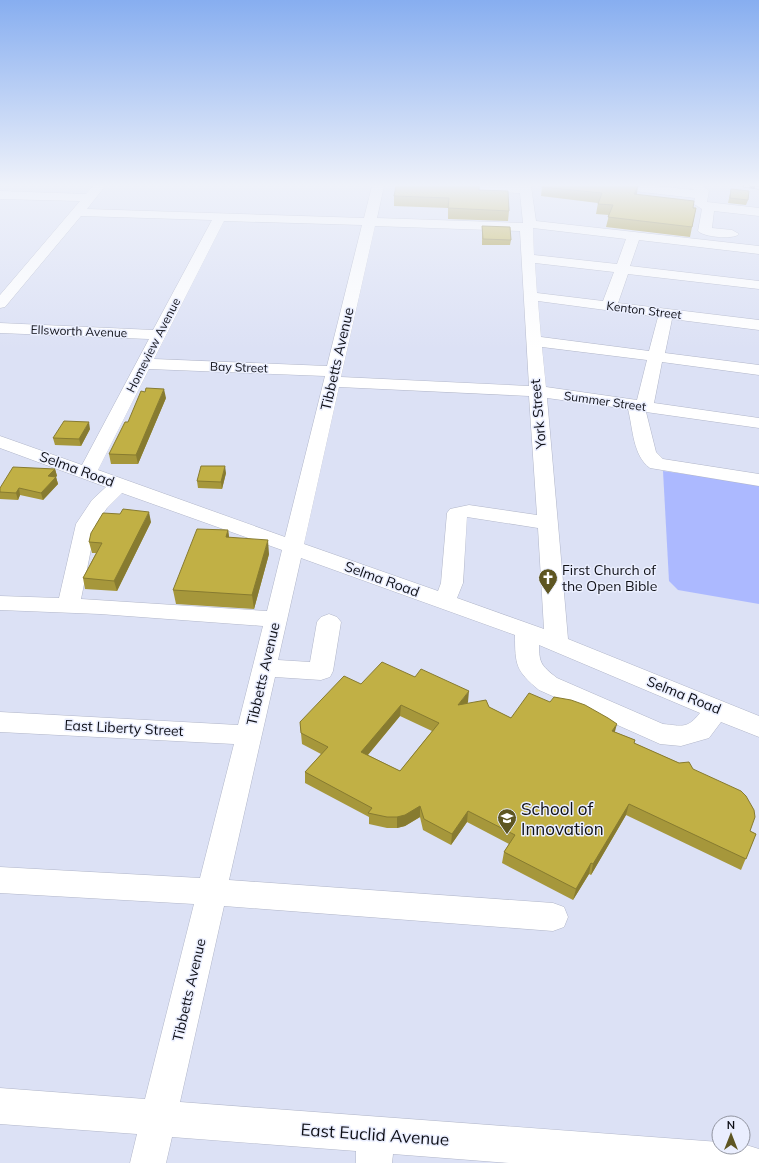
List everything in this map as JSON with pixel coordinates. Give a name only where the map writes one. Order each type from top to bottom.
[{"type":"street","points":[[0,304],[53,240]]},
{"type":"street","name":"Homeview Avenue","points":[[87,473],[208,240]]},
{"type":"street","name":"Tibbetts Avenue","points":[[148,1163],[365,240]]},
{"type":"street","name":"York Street","points":[[528,240],[527,258],[536,391],[557,643]]},
{"type":"street","points":[[609,306],[632,240]]},
{"type":"street","points":[[718,240],[759,250]]},
{"type":"street","points":[[527,258],[759,285]]},
{"type":"street","name":"Kenton Street","points":[[530,296],[759,325]]},
{"type":"street","points":[[666,313],[656,357],[640,406],[650,459],[657,464],[759,480]]},
{"type":"street","name":"Ellsworth Avenue","points":[[0,328],[158,335]]},
{"type":"street","points":[[533,341],[759,370]]},
{"type":"street","name":"Bay Street","points":[[143,364],[333,376]]},
{"type":"street","name":"Summer Street","points":[[333,376],[536,391],[759,423]]},
{"type":"street","name":"Selma Road","points":[[0,442],[527,631],[717,709],[756,720]]},
{"type":"street","points":[[68,606],[86,524],[100,504],[119,484]]},
{"type":"street","points":[[445,601],[452,583],[457,513],[469,511],[547,524]]},
{"type":"street","points":[[0,603],[276,619]]},
{"type":"street","points":[[264,668],[321,670],[329,622]]},
{"type":"street","points":[[527,631],[527,658],[533,672],[548,684],[660,734],[681,736],[700,731],[717,709]]},
{"type":"street","name":"East Liberty Street","points":[[0,722],[249,735]]},
{"type":"street","points":[[0,880],[212,892],[440,910],[553,917]]},
{"type":"street","name":"East Euclid Avenue","points":[[0,1106],[159,1117],[375,1149],[749,1163]]},
{"type":"shaded area","points":[[663,471],[759,484],[759,604],[678,590],[669,581]]},
{"type":"building","points":[[146,388],[164,389],[136,455],[109,454],[125,422],[128,422],[141,391],[145,392]]},
{"type":"building","points":[[64,421],[89,422],[79,439],[53,438]]},
{"type":"building","points":[[201,466],[225,466],[221,482],[197,481]]},
{"type":"building","points":[[13,467],[55,469],[48,476],[56,477],[41,493],[19,488],[16,493],[0,492],[0,488]]},
{"type":"building","points":[[123,509],[149,512],[114,581],[83,578],[102,543],[89,542],[91,533],[103,513],[120,514]]},
{"type":"building","points":[[197,529],[228,530],[226,537],[268,540],[252,595],[173,590]]},
{"type":"building","points":[[382,662],[415,677],[421,669],[469,691],[458,705],[486,700],[489,707],[511,718],[529,693],[550,702],[554,697],[571,700],[585,705],[617,724],[612,731],[635,740],[634,743],[679,763],[689,762],[693,769],[741,791],[746,796],[754,810],[755,817],[750,831],[756,834],[746,859],[629,804],[576,889],[504,852],[515,835],[468,811],[452,834],[424,819],[420,806],[405,815],[397,817],[387,817],[368,813],[372,808],[305,772],[328,747],[301,733],[300,722],[344,676],[361,684]],"holes":[[[401,705],[439,723],[400,771],[361,752]]]},
{"type":"place","name":"First Church of the Open Bible","points":[[548,595]]},
{"type":"place","name":"School of Innovation","points":[[507,835]]}]
